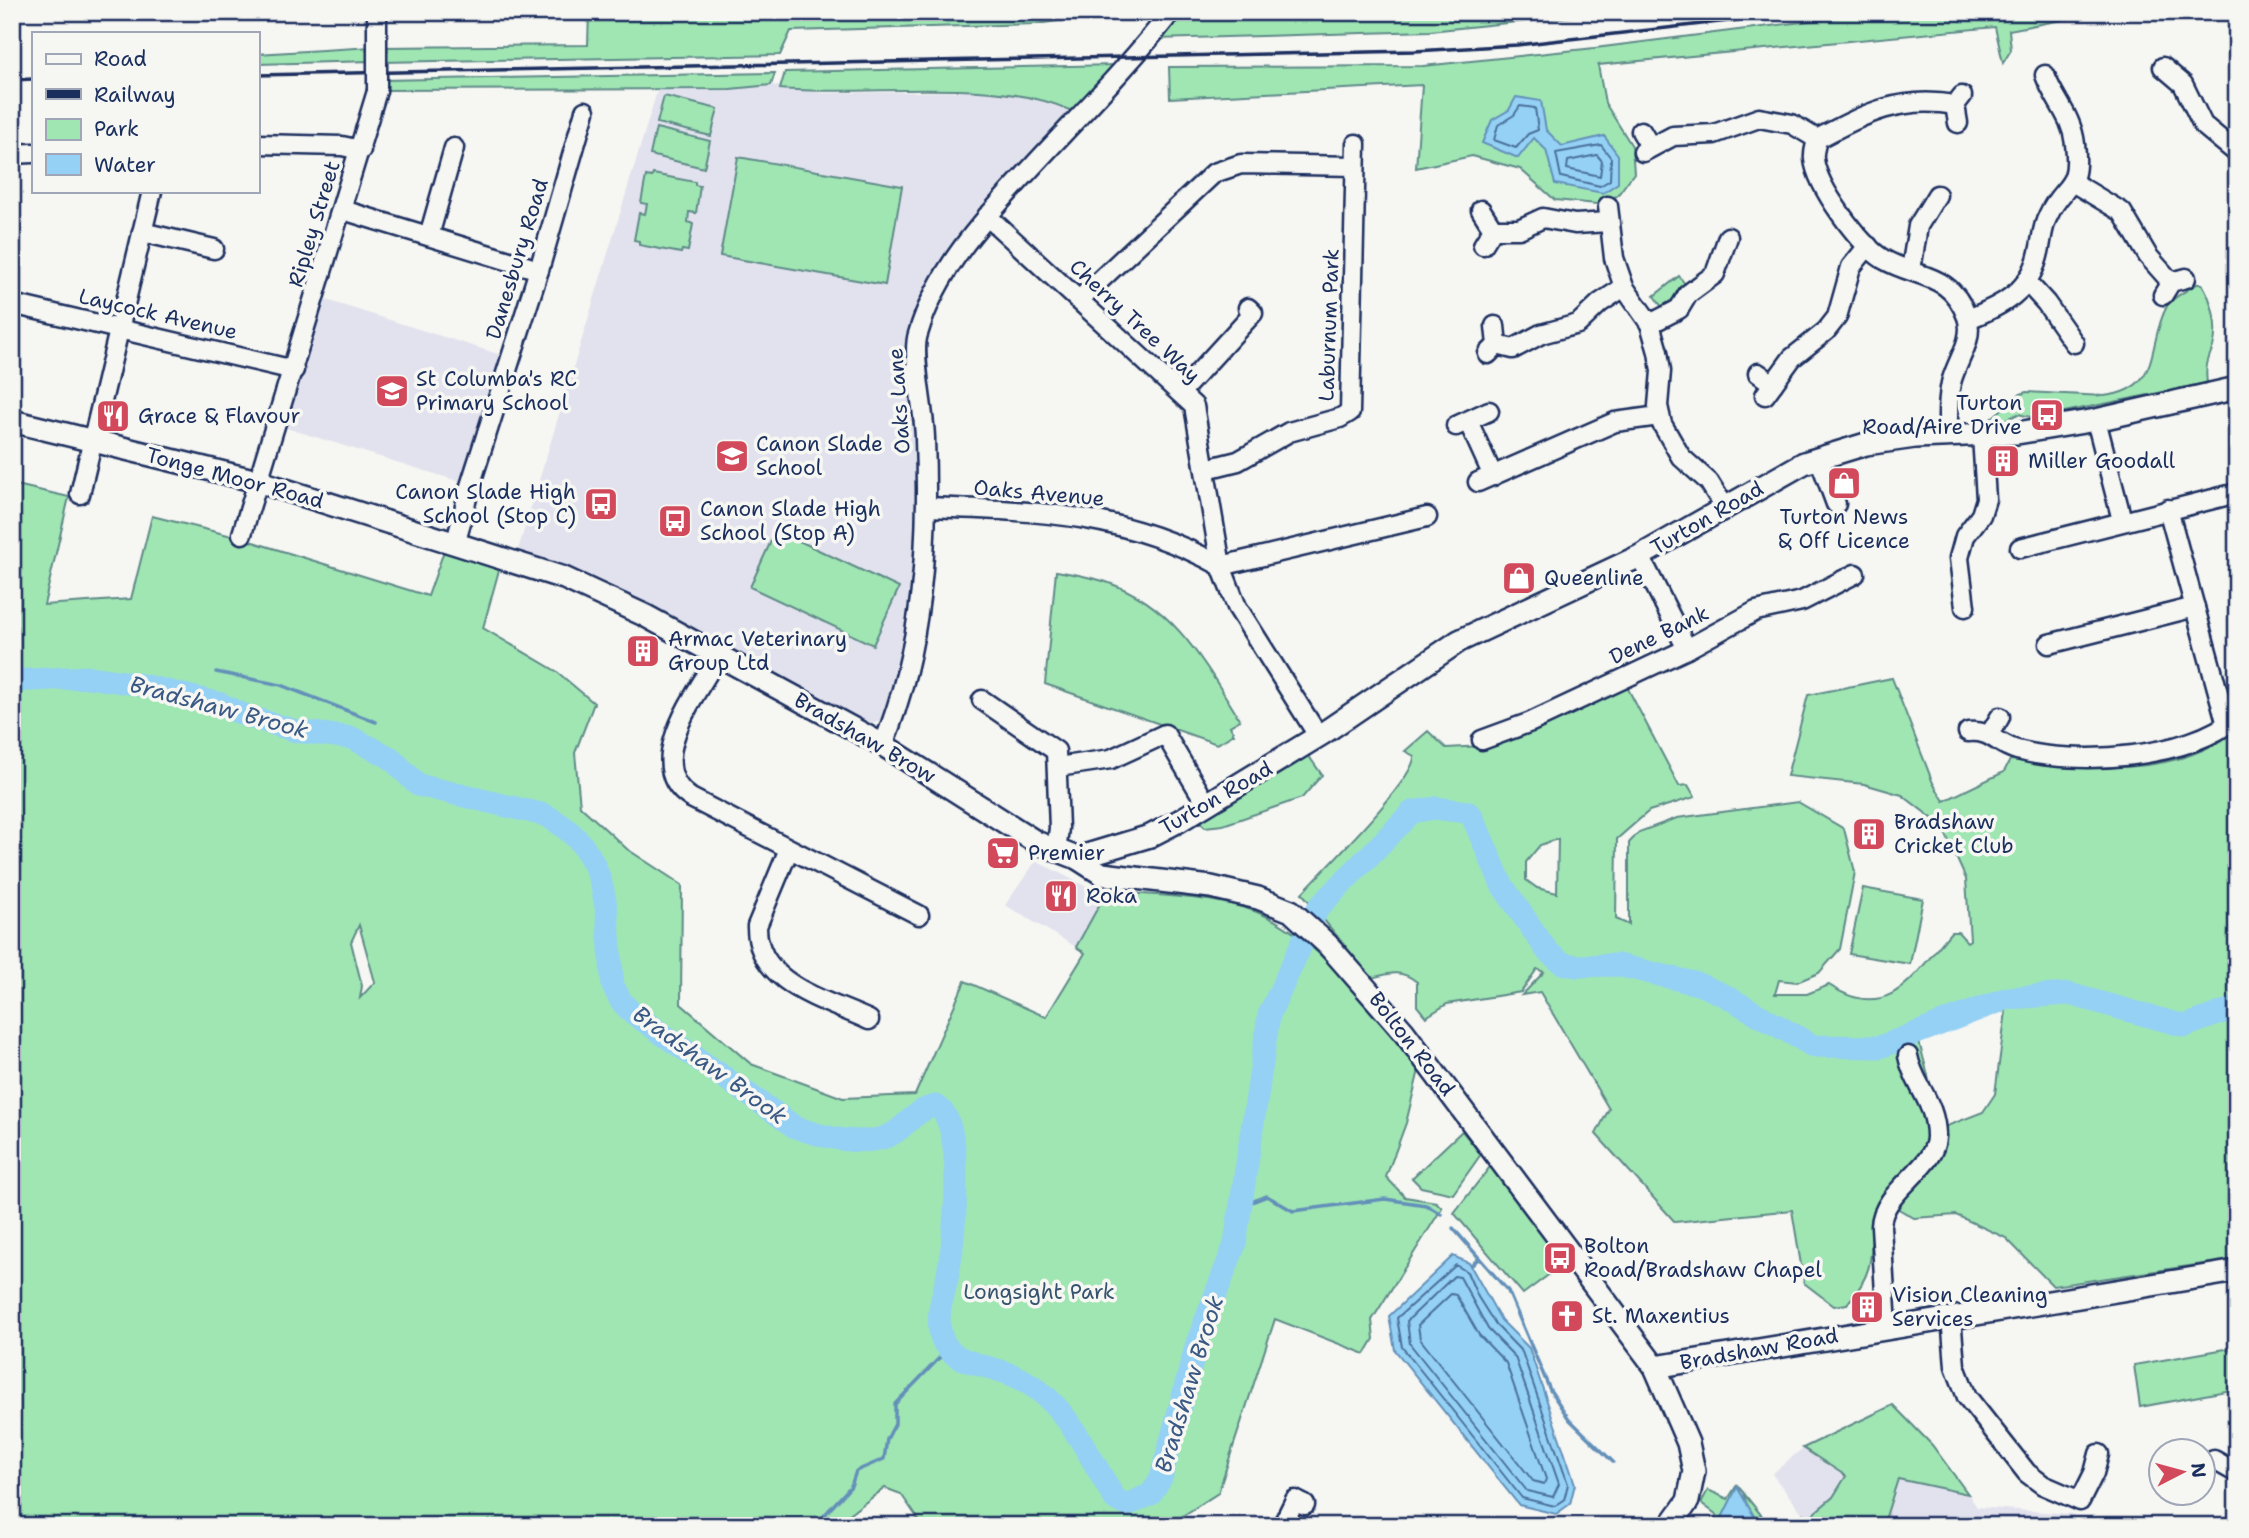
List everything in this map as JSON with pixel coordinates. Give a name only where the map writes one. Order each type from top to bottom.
[{"type":"main road","name":"Turton Road","points":[[1077,858],[1150,836],[1319,737],[1459,641],[1640,556],[1819,458],[1867,444],[1948,436],[1982,436],[2096,420],[2237,388]]},
{"type":"main road","name":"Tonge Moor Road","points":[[12,421],[257,481],[456,542]]},
{"type":"main road","name":"Bradshaw Brow","points":[[456,542],[588,588],[883,745],[1056,852],[1077,858]]},
{"type":"main road","name":"Bolton Road","points":[[1077,858],[1102,874],[1211,887],[1258,898],[1291,911],[1328,945],[1404,1031],[1655,1367],[1689,1443],[1694,1471],[1688,1501],[1670,1526]]},
{"type":"main road","name":"Bradshaw Road","points":[[1655,1367],[2237,1271]]},
{"type":"street","name":"Ripley Street","points":[[242,534],[343,210],[377,91],[377,12]]},
{"type":"street","name":"Oaks Lane","points":[[883,745],[900,703],[911,663],[924,566],[928,507],[925,419],[917,336],[957,254],[987,216],[1133,58],[1171,12]]},
{"type":"street","points":[[2163,67],[2198,120],[2237,153]]},
{"type":"street","points":[[1968,319],[2012,298],[2027,282],[2039,254],[2051,208],[2074,183],[2076,153],[2072,127],[2046,72]]},
{"type":"street","points":[[1948,436],[1948,401],[1952,378],[1965,350],[1968,319],[1956,296],[1937,278],[1879,257],[1868,246],[1841,215],[1818,173],[1813,155],[1817,139],[1884,106],[1939,103],[1959,108]]},
{"type":"street","name":"Danesbury Road","points":[[456,542],[470,486],[539,270],[585,111]]},
{"type":"street","points":[[1645,143],[1673,136],[1714,134],[1759,118],[1792,124],[1817,139]]},
{"type":"street","points":[[259,144],[342,146],[361,150]]},
{"type":"street","name":"Laburnum Park","points":[[1206,469],[1238,461],[1289,432],[1340,418],[1350,412],[1356,144]]},
{"type":"street","points":[[429,236],[454,148]]},
{"type":"street","points":[[12,154],[32,153]]},
{"type":"street","points":[[1079,300],[1214,173],[1241,164],[1355,166]]},
{"type":"street","points":[[2074,183],[2122,212],[2148,256],[2173,285]]},
{"type":"street","points":[[80,494],[152,192]]},
{"type":"street","points":[[1911,270],[1921,209],[1937,195]]},
{"type":"street","points":[[343,210],[539,270]]},
{"type":"street","points":[[1481,210],[1488,237],[1520,229],[1543,218],[1575,224],[1609,214],[1614,258],[1624,287],[1650,324],[1660,362],[1659,416],[1681,457],[1709,482],[1725,508]]},
{"type":"street","name":"Cherry Tree Way","points":[[987,216],[1180,393],[1196,412],[1221,566]]},
{"type":"street","points":[[142,232],[214,249]]},
{"type":"street","points":[[1650,324],[1679,309],[1688,294],[1715,274],[1728,257],[1728,237]]},
{"type":"street","points":[[1758,373],[1769,390],[1802,347],[1826,331],[1837,317],[1850,267],[1868,246]]},
{"type":"street","points":[[2027,282],[2079,346]]},
{"type":"street","points":[[1495,326],[1493,349],[1513,349],[1541,334],[1578,324],[1600,303],[1624,287]]},
{"type":"street","name":"Laycock Avenue","points":[[12,304],[293,370]]},
{"type":"street","points":[[1180,393],[1253,313],[1248,309]]},
{"type":"street","points":[[1489,411],[1462,423],[1485,479],[1615,422],[1659,416]]},
{"type":"street","points":[[2096,420],[2122,520]]},
{"type":"street","points":[[1965,607],[1959,588],[1959,558],[1962,543],[1984,507],[1986,486],[1982,436]]},
{"type":"street","points":[[1819,458],[1836,504]]},
{"type":"street","points":[[2020,548],[2237,493]]},
{"type":"street","name":"Oaks Avenue","points":[[928,507],[1091,518],[1161,538],[1221,566]]},
{"type":"street","points":[[1968,732],[1990,734],[2018,750],[2078,756],[2120,756],[2179,746],[2232,721],[2195,607],[2168,509]]},
{"type":"street","points":[[1319,737],[1237,607],[1221,566],[1427,517]]},
{"type":"street","points":[[1640,556],[1687,649]]},
{"type":"street","name":"Dene Bank","points":[[1482,740],[1531,722],[1687,649],[1756,611],[1802,601],[1856,574]]},
{"type":"street","points":[[2049,644],[2195,607]]},
{"type":"street","points":[[718,656],[675,734],[669,755],[673,777],[678,786],[691,798],[919,915]]},
{"type":"street","points":[[982,701],[1052,746],[1058,767],[1056,852]]},
{"type":"street","points":[[1990,734],[2000,717]]},
{"type":"street","points":[[1058,767],[1111,760],[1165,734],[1207,805]]},
{"type":"street","points":[[789,849],[760,915],[757,939],[764,959],[778,976],[869,1020]]},
{"type":"street","points":[[1887,1328],[1881,1226],[1883,1211],[1932,1153],[1937,1140],[1928,1096],[1908,1056]]},
{"type":"street","points":[[1951,1317],[1959,1381],[1981,1416],[2028,1474],[2043,1485],[2080,1501],[2094,1474],[2099,1454]]},
{"type":"street","points":[[2218,1463],[2237,1473]]},
{"type":"street","points":[[1282,1526],[1295,1500],[1305,1505]]},
{"type":"shaded area","name":"Canon Slade School","points":[[771,85],[821,93],[996,91],[1058,105],[1072,111],[960,236],[915,324],[919,515],[910,633],[886,717],[875,723],[868,723],[603,581],[518,550],[658,88],[730,89]]},
{"type":"shaded area","name":"St Columba's RC Primary School","points":[[323,299],[501,355],[461,482],[283,427]]},
{"type":"shaded area","points":[[1036,861],[1087,887],[1107,891],[1076,947],[1005,905]]},
{"type":"shaded area","points":[[1803,1448],[1846,1475],[1833,1497],[1807,1519],[1772,1474]]},
{"type":"shaded area","points":[[1897,1479],[1968,1494],[1977,1507],[2072,1514],[2083,1526],[1883,1526]]},
{"type":"green space","points":[[589,12],[1124,12],[1036,24],[791,31],[780,55],[382,62],[381,47],[588,45]]},
{"type":"green space","points":[[1178,12],[1613,12],[1430,31],[1156,39]]},
{"type":"green space","points":[[1881,12],[2103,12],[2009,30],[2011,50],[2003,63],[1995,27],[1598,65],[1605,103],[1632,146],[1634,173],[1617,196],[1597,204],[1555,200],[1520,169],[1472,156],[1416,168],[1422,85],[1170,98],[1169,67],[1423,66],[1595,48]]},
{"type":"green space","points":[[372,47],[373,61],[259,64],[259,54]]},
{"type":"green space","points":[[1117,65],[1072,111],[1040,100],[1006,93],[968,90],[780,89],[785,72]]},
{"type":"green space","points":[[775,73],[771,85],[730,89],[382,90],[382,80]]},
{"type":"green space","points":[[664,96],[718,109],[711,136],[657,123]]},
{"type":"green space","points":[[656,128],[710,141],[704,168],[650,155]]},
{"type":"green space","points":[[738,157],[902,186],[885,285],[720,256]]},
{"type":"green space","points":[[653,174],[695,182],[695,185],[700,186],[696,213],[689,212],[688,222],[693,224],[688,251],[682,250],[681,253],[639,245],[639,241],[634,240],[639,213],[645,214],[647,204],[641,203],[646,176],[652,177]]},
{"type":"green space","points":[[1679,276],[1685,284],[1678,290],[1680,294],[1662,307],[1654,296]]},
{"type":"green space","points":[[2197,284],[2202,284],[2206,290],[2215,322],[2215,339],[2206,369],[2207,383],[2035,418],[2018,414],[2001,422],[1986,423],[2018,395],[2026,392],[2104,396],[2123,392],[2136,384],[2150,363],[2167,306]]},
{"type":"green space","name":"Longsight Park","points":[[12,484],[69,497],[44,605],[131,599],[152,516],[240,538],[428,596],[444,551],[499,570],[483,628],[556,671],[594,703],[575,753],[580,806],[627,849],[682,885],[681,1004],[751,1064],[843,1098],[915,1095],[965,981],[1046,1017],[1085,953],[1076,947],[1107,891],[1212,901],[1245,908],[1271,918],[1296,934],[1341,976],[1419,1070],[1406,1123],[1386,1177],[1405,1197],[1436,1202],[1442,1208],[1372,1320],[1374,1339],[1365,1354],[1275,1319],[1218,1493],[1167,1526],[923,1526],[901,1494],[885,1488],[847,1516],[842,1526],[12,1526]],"holes":[[[359,925],[375,982],[360,998],[362,986],[351,942]]]},
{"type":"green space","points":[[776,530],[899,588],[873,645],[750,587]]},
{"type":"green space","points":[[1056,571],[1103,581],[1132,593],[1170,622],[1201,658],[1240,720],[1230,726],[1234,734],[1217,744],[1045,684]]},
{"type":"green space","points":[[1892,678],[1933,783],[1944,801],[2004,772],[2010,760],[2098,768],[2158,763],[2187,756],[2214,745],[2237,728],[2237,1259],[2053,1286],[2006,1238],[1956,1215],[1914,1218],[1885,1201],[1885,1212],[1871,1223],[1871,1257],[1866,1276],[1847,1304],[1834,1306],[1804,1283],[1792,1210],[1675,1222],[1596,1134],[1609,1109],[1540,992],[1522,995],[1544,972],[1537,969],[1521,992],[1447,1004],[1426,1017],[1417,1006],[1417,982],[1400,974],[1371,978],[1302,893],[1385,804],[1411,768],[1414,756],[1405,751],[1428,731],[1446,748],[1484,746],[1626,685],[1679,786],[1688,785],[1695,797],[1649,811],[1617,839],[1616,919],[1629,925],[1629,843],[1639,832],[1677,818],[1798,802],[1844,829],[1855,872],[1840,949],[1819,973],[1797,982],[1779,980],[1775,994],[1807,994],[1829,985],[1850,996],[1868,1000],[1884,997],[1912,978],[1951,932],[1958,932],[1967,942],[1970,940],[1966,879],[1942,826],[1902,795],[1864,784],[1787,776],[1808,695]],"holes":[[[1558,839],[1557,893],[1537,888],[1526,880],[1526,862],[1540,845]],[[2006,1011],[1995,1094],[1983,1112],[1942,1128],[1918,1038],[1982,1014]]]},
{"type":"green space","points":[[1306,752],[1322,775],[1302,798],[1223,825],[1205,827],[1197,819]]},
{"type":"green space","points":[[1863,888],[1923,899],[1910,964],[1849,954]]},
{"type":"green space","points":[[1462,1131],[1481,1154],[1453,1194],[1421,1187],[1412,1178]]},
{"type":"green space","points":[[1493,1163],[1563,1264],[1523,1294],[1454,1213]]},
{"type":"green space","points":[[2237,1347],[2237,1389],[2140,1407],[2134,1365]]},
{"type":"green space","points":[[1893,1405],[1932,1445],[1968,1494],[1898,1479],[1883,1526],[1787,1526],[1803,1514],[1807,1519],[1833,1497],[1846,1476],[1803,1448]]},
{"type":"green space","points":[[1737,1485],[1741,1490],[1738,1487],[1718,1526],[1710,1525],[1717,1515],[1701,1503],[1708,1490],[1728,1499]]},
{"type":"green space","points":[[1743,1493],[1770,1526],[1760,1526],[1748,1509]]},
{"type":"water","points":[[1516,97],[1541,101],[1546,130],[1562,146],[1604,136],[1618,155],[1618,183],[1603,193],[1555,184],[1546,150],[1534,138],[1518,158],[1482,143],[1492,120],[1509,110]]},
{"type":"water","points":[[1453,1256],[1469,1263],[1501,1320],[1529,1348],[1575,1484],[1570,1504],[1556,1514],[1519,1505],[1395,1350],[1389,1316]]},
{"type":"water","points":[[1737,1487],[1760,1526],[1718,1526]]},
{"type":"waterway","points":[[216,672],[281,685],[376,722]]},
{"type":"waterway","name":"Bradshaw Brook","points":[[12,681],[89,677],[137,684],[221,704],[244,715],[296,731],[352,738],[391,758],[418,785],[545,815],[567,830],[584,847],[595,867],[607,911],[613,986],[631,1012],[795,1127],[806,1131],[845,1140],[871,1140],[894,1133],[918,1113],[929,1108],[935,1106],[945,1115],[955,1155],[956,1181],[951,1253],[939,1315],[944,1342],[950,1351],[960,1358],[1017,1377],[1049,1400],[1074,1430],[1115,1499],[1127,1505],[1151,1494],[1161,1478],[1197,1343],[1235,1244],[1269,1015],[1318,908],[1412,812],[1435,808],[1467,812],[1472,816],[1502,885],[1548,952],[1562,963],[1576,966],[1618,965],[1698,984],[1724,995],[1813,1046],[1880,1047],[2008,998],[2069,994],[2185,1026],[2237,1007]]},
{"type":"waterway","points":[[1241,1206],[1267,1196],[1293,1211],[1385,1199],[1426,1205],[1441,1214]]},
{"type":"waterway","points":[[1453,1228],[1508,1291],[1550,1390],[1569,1419],[1613,1462]]},
{"type":"waterway","points":[[1471,1266],[1479,1258]]},
{"type":"waterway","points":[[821,1526],[820,1520],[851,1486],[856,1471],[884,1459],[887,1439],[895,1424],[895,1404],[947,1350]]},
{"type":"railway","points":[[259,75],[1415,51],[1517,45],[1808,12]]},
{"type":"railway","points":[[12,80],[32,79]]},
{"type":"place","name":"St Columba's RC Primary School","points":[[392,391]]},
{"type":"place","name":"Turton Road/Aire Drive","points":[[2047,415]]},
{"type":"place","name":"Grace & Flavour","points":[[113,416]]},
{"type":"place","name":"Canon Slade School","points":[[732,456]]},
{"type":"place","name":"Miller Goodall","points":[[2003,461]]},
{"type":"place","name":"Turton News & Off Licence","points":[[1844,483]]},
{"type":"place","name":"Canon Slade High School (Stop C)","points":[[601,504]]},
{"type":"place","name":"Canon Slade High School (Stop A)","points":[[675,521]]},
{"type":"place","name":"Queenline","points":[[1519,578]]},
{"type":"place","name":"Armac Veterinary Group Ltd","points":[[643,651]]},
{"type":"place","name":"Bradshaw Cricket Club","points":[[1869,834]]},
{"type":"place","name":"Premier","points":[[1003,853]]},
{"type":"place","name":"Roka","points":[[1061,896]]},
{"type":"place","name":"Bolton Road/Bradshaw Chapel","points":[[1560,1258]]},
{"type":"place","name":"Vision Cleaning Services","points":[[1867,1307]]},
{"type":"place","name":"St. Maxentius","points":[[1567,1316]]}]
